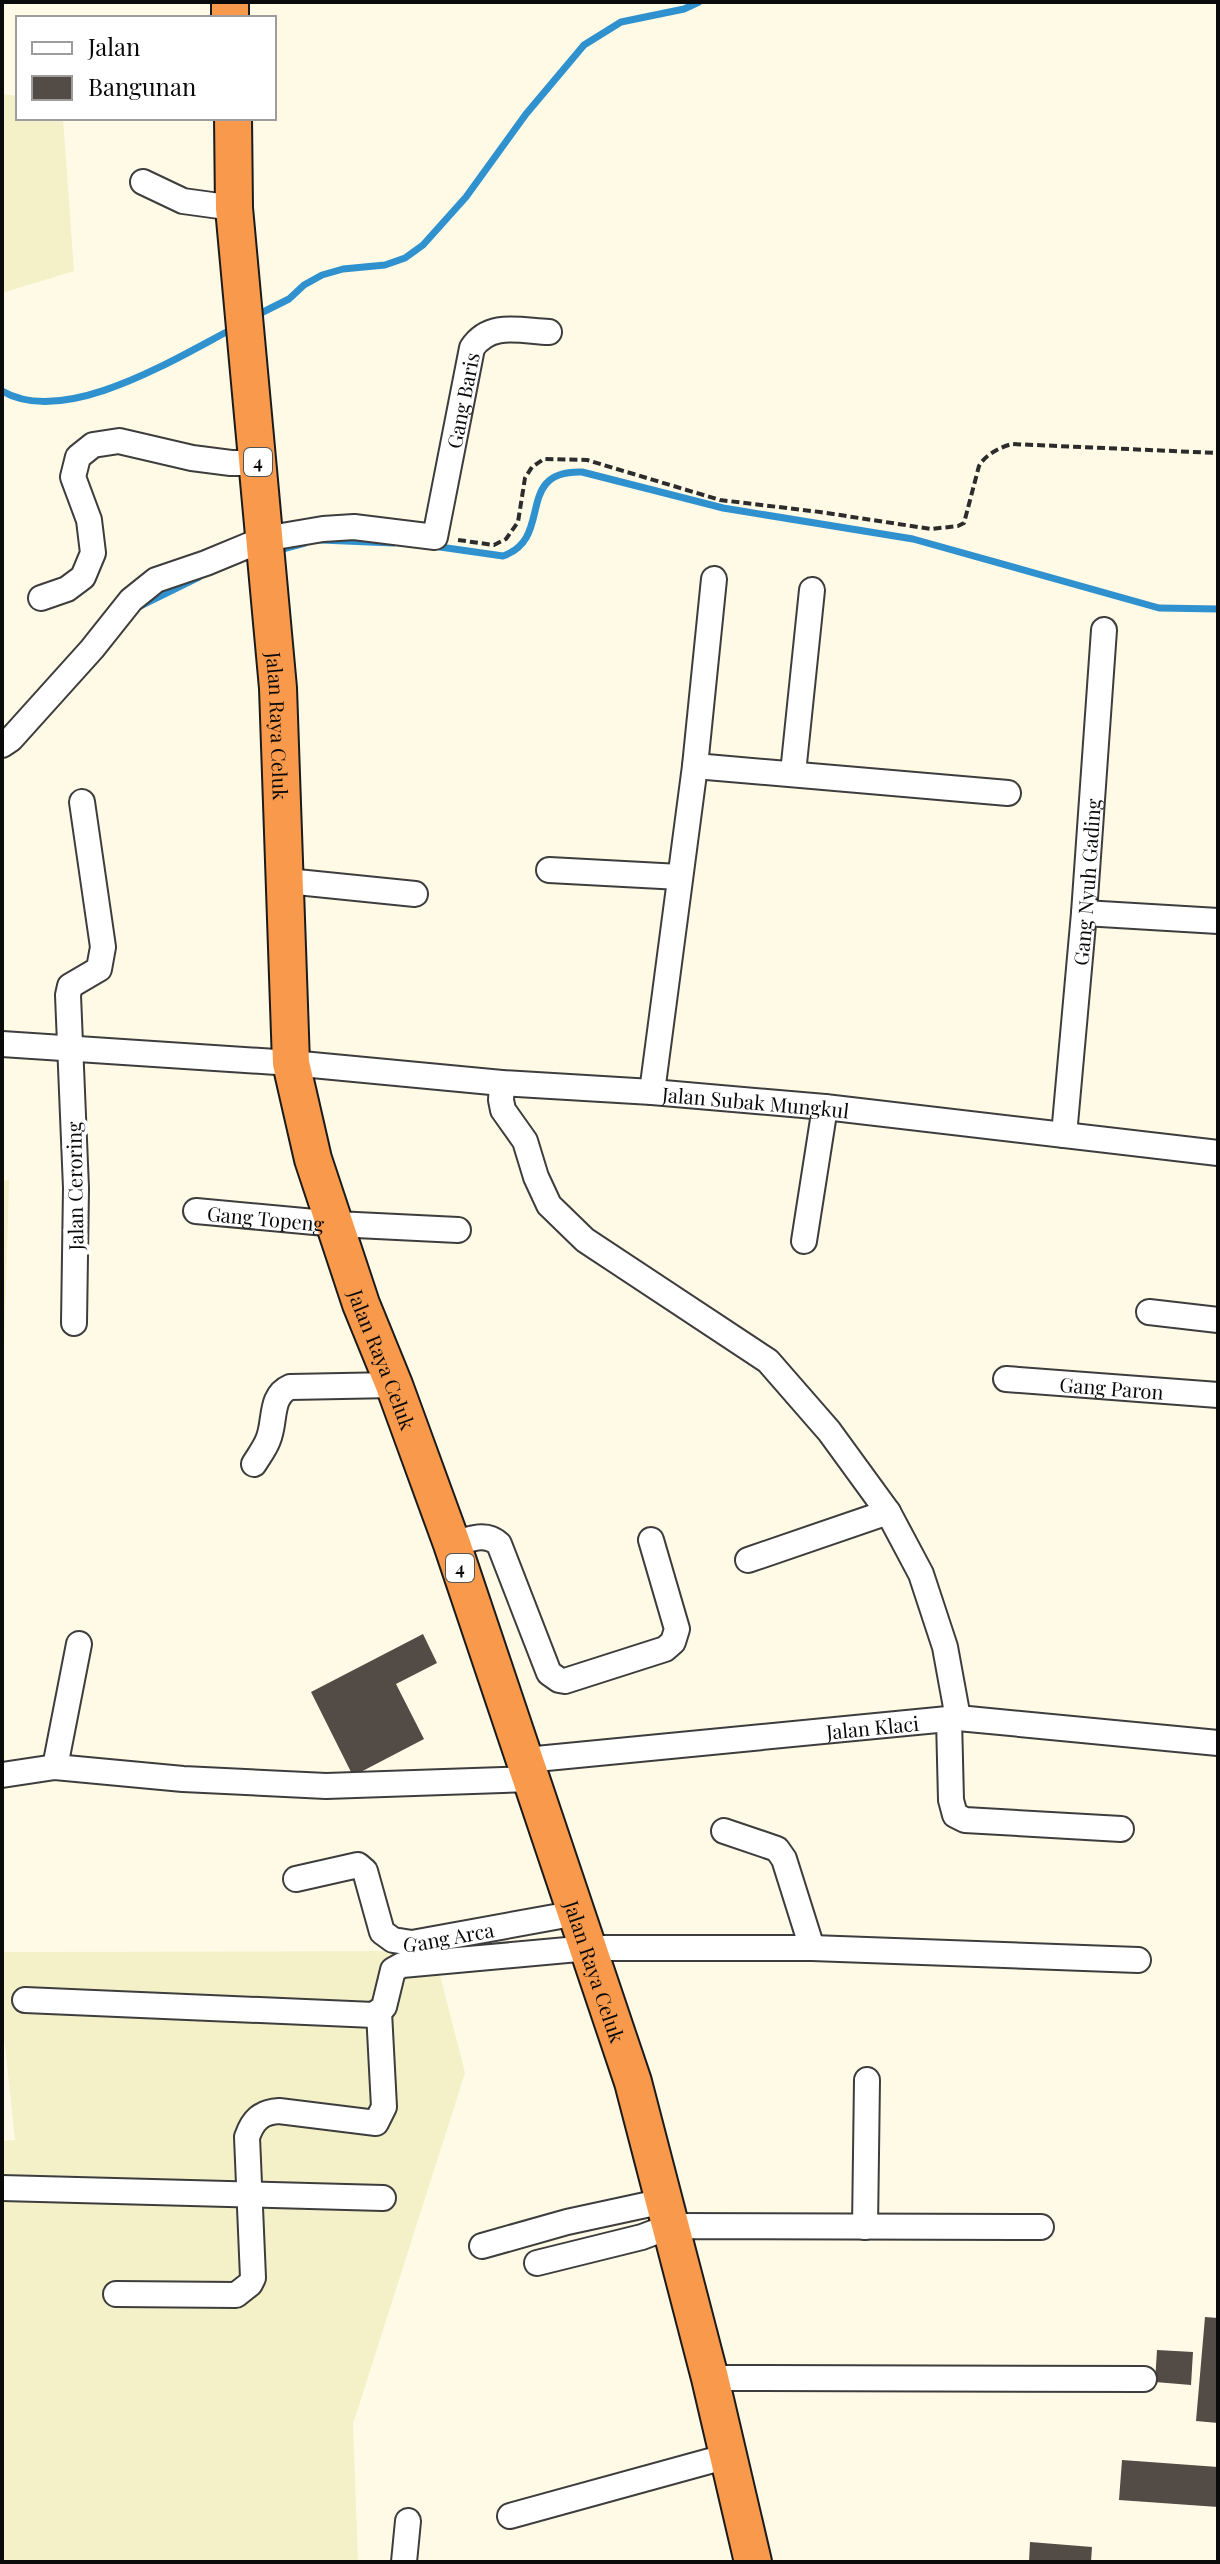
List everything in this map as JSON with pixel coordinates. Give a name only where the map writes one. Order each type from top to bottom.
[{"type":"highway","name":"Jalan Raya Celuk","points":[[233,120],[234,208],[252,377],[278,688],[291,1063],[313,1159],[361,1304],[452,1544],[529,1770],[566,1914],[589,1948],[633,2082],[710,2378],[753,2562]]},
{"type":"street","points":[[143,182],[183,201],[234,208]]},
{"type":"street","name":"Gang Baris","points":[[435,537],[472,348],[484,334],[496,330],[549,332]]},
{"type":"street","points":[[41,598],[67,589],[83,577],[93,553],[89,520],[73,477],[78,457],[93,445],[119,441],[192,458],[258,463]]},
{"type":"street","points":[[2,745],[11,739],[92,649],[140,591],[156,580],[323,529],[354,527],[435,537]]},
{"type":"street","points":[[652,1092],[695,766],[714,579]]},
{"type":"street","points":[[793,773],[812,590]]},
{"type":"street","name":"Gang Nyuh Gading","points":[[1064,1135],[1084,913],[1104,630]]},
{"type":"street","points":[[695,766],[1008,793]]},
{"type":"street","name":"Jalan Ceroring","points":[[74,1323],[76,1188],[70,986],[99,969],[103,947],[82,802]]},
{"type":"street","points":[[549,870],[680,877]]},
{"type":"street","points":[[287,881],[415,894]]},
{"type":"street","points":[[1084,913],[1218,921]]},
{"type":"street","name":"Jalan Subak Mungkul","points":[[2,1044],[291,1063],[502,1083],[825,1107],[1218,1153]]},
{"type":"street","points":[[502,1083],[503,1110],[525,1141],[549,1205],[585,1240],[768,1361],[829,1431],[888,1512],[926,1589],[945,1647],[954,1718],[951,1800],[955,1815],[965,1820],[1121,1829]]},
{"type":"street","points":[[804,1241],[825,1107]]},
{"type":"street","name":"Gang Topeng","points":[[196,1211],[336,1224],[458,1230]]},
{"type":"street","points":[[1149,1312],[1218,1320]]},
{"type":"street","name":"Gang Paron","points":[[1006,1379],[1218,1395]]},
{"type":"street","points":[[254,1464],[268,1441],[277,1399],[283,1390],[290,1387],[394,1385]]},
{"type":"street","points":[[748,1560],[888,1512]]},
{"type":"street","points":[[452,1544],[481,1536],[488,1536],[499,1544],[549,1673],[553,1678],[565,1681],[665,1649],[673,1642],[677,1629],[651,1540]]},
{"type":"street","points":[[55,1767],[79,1644]]},
{"type":"street","name":"Jalan Klaci","points":[[2,1775],[55,1767],[183,1779],[326,1786],[529,1770],[954,1718],[1218,1743]]},
{"type":"street","points":[[724,1831],[777,1849],[784,1859],[812,1948]]},
{"type":"street","name":"Gang Arca","points":[[296,1879],[351,1865],[361,1866],[382,1932],[412,1943],[566,1914]]},
{"type":"street","points":[[116,2294],[236,2295],[243,2290],[253,2278],[247,2137],[257,2118],[267,2112],[376,2123],[384,2107],[379,2012],[386,1999],[390,1975],[402,1965],[589,1948],[812,1948],[1138,1960]]},
{"type":"street","points":[[25,2000],[374,2015],[379,2012]]},
{"type":"street","points":[[865,2227],[867,2080]]},
{"type":"street","points":[[2,2188],[383,2198]]},
{"type":"street","points":[[537,2263],[642,2237],[668,2213]]},
{"type":"street","points":[[482,2246],[567,2222],[668,2213],[865,2227],[1041,2227]]},
{"type":"street","points":[[710,2378],[1144,2379]]},
{"type":"street","points":[[510,2516],[728,2456]]},
{"type":"street","points":[[404,2562],[408,2521]]},
{"type":"path","points":[[435,537],[500,544],[518,522],[525,478],[532,467],[544,459],[587,460],[720,500],[931,529],[964,523],[982,460],[1012,444],[1218,453]]},
{"type":"shaded area","points":[[2,94],[16,96],[16,120],[63,120],[74,271],[2,293]]},
{"type":"shaded area","points":[[9,1180],[2,1420],[2,1181]]},
{"type":"shaded area","points":[[434,1951],[465,2073],[353,2424],[358,2562],[2,2562],[2,2141],[15,2140],[2,2017],[2,1952]]},
{"type":"building","points":[[423,1634],[437,1663],[396,1684],[424,1739],[353,1776],[311,1692]]},
{"type":"building","points":[[1205,2317],[1218,2318],[1218,2423],[1196,2421]]},
{"type":"building","points":[[1157,2350],[1193,2352],[1191,2385],[1155,2382]]},
{"type":"building","points":[[1122,2460],[1218,2467],[1218,2507],[1119,2500]]},
{"type":"building","points":[[1030,2542],[1092,2547],[1091,2562],[1029,2562]]},
{"type":"waterway","points":[[255,316],[289,299],[304,285],[322,275],[343,269],[385,265],[405,258],[423,245],[466,197],[526,114],[584,45],[621,22],[684,9],[699,2]]},
{"type":"waterway","points":[[2,391],[28,400],[57,401],[88,395],[152,371],[234,328]]},
{"type":"waterway","points":[[433,546],[503,556],[518,547],[528,535],[540,493],[548,482],[561,474],[582,472],[723,508],[913,539],[1159,608],[1218,609]]},
{"type":"waterway","points":[[321,540],[393,543]]},
{"type":"waterway","points":[[275,551],[305,543]]},
{"type":"waterway","points":[[138,607],[199,577]]}]
